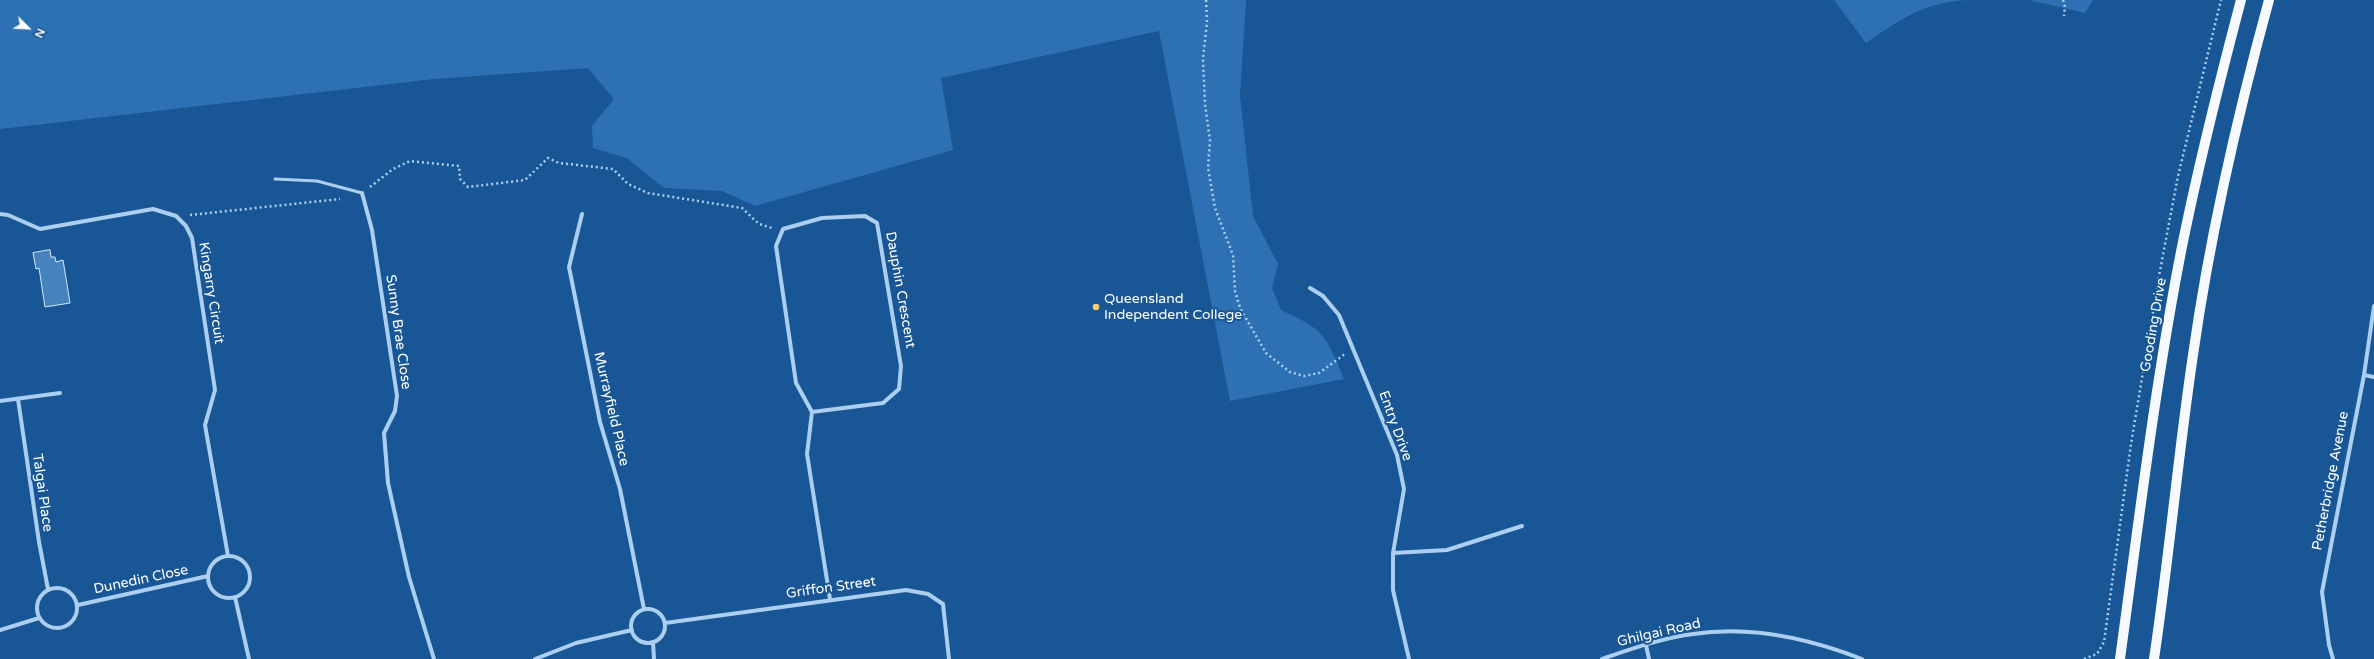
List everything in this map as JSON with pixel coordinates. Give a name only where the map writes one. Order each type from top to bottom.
[{"type":"main road","name":"Gooding Drive","points":[[2120,659],[2162,359],[2178,269],[2200,164],[2241,0]]},
{"type":"main road","points":[[2154,659],[2193,355],[2208,258],[2241,102],[2269,0]]},
{"type":"street","name":"Sunny Brae Close","points":[[362,193],[372,230],[397,396],[395,411],[384,433],[388,483],[409,577],[434,659]]},
{"type":"street","points":[[0,214],[8,215],[40,229],[153,209],[176,216]]},
{"type":"street","name":"Murrayfield Place","points":[[582,214],[569,266],[600,422],[620,489],[644,609]]},
{"type":"street","name":"Kingarry Circuit","points":[[176,216],[186,226],[192,238],[215,390],[205,425],[228,556]]},
{"type":"street","name":"Dauphin Crescent","points":[[782,232],[783,229],[822,218],[865,216],[878,223],[902,366],[899,389],[883,403],[812,412]]},
{"type":"street","points":[[782,232],[776,246],[796,383],[812,412],[807,454],[830,599]]},
{"type":"street","name":"Entry Drive","points":[[1310,288],[1323,296],[1339,315],[1397,455],[1404,489],[1393,553],[1393,590],[1409,659]]},
{"type":"street","name":"Petherbridge Avenue","points":[[2333,659],[2329,645],[2322,592],[2364,375],[2374,306]]},
{"type":"street","points":[[2364,375],[2374,377]]},
{"type":"street","points":[[0,400],[18,399],[60,392]]},
{"type":"street","name":"Talgai Place","points":[[18,399],[38,542],[48,589]]},
{"type":"street","points":[[1393,553],[1446,550],[1522,526]]},
{"type":"street","points":[[228,556],[242,560],[249,571],[248,585],[242,594],[235,597],[224,597],[217,594],[210,586],[208,576],[215,561],[228,556]]},
{"type":"street","name":"Dunedin Close","points":[[78,605],[208,576]]},
{"type":"street","name":"Dunedin Close","points":[[39,618],[50,627],[65,627],[74,620],[78,605],[73,595],[60,588],[48,589]]},
{"type":"street","points":[[0,630],[39,618],[37,606],[41,596],[48,589]]},
{"type":"street","name":"Griffon Street","points":[[665,623],[830,599],[906,590],[928,594],[942,604],[949,659]]},
{"type":"street","points":[[235,597],[249,659]]},
{"type":"street","points":[[644,609],[658,611],[665,623],[663,635],[652,642],[638,639],[632,630],[634,618],[644,609]]},
{"type":"street","points":[[535,659],[576,643],[632,630]]},
{"type":"street","name":"Ghilgai Road","points":[[1602,659],[1646,645],[1692,634],[1732,631],[1794,638],[1862,659]]},
{"type":"street","points":[[652,642],[654,659]]},
{"type":"street","points":[[1646,645],[1649,659]]},
{"type":"lane","points":[[275,179],[317,181],[362,193]]},
{"type":"path","points":[[1206,0],[1203,59],[1204,104],[1210,140],[1208,168],[1215,208],[1233,256],[1235,291],[1240,308],[1266,353],[1290,372],[1304,376],[1319,373],[1353,348]]},
{"type":"path","points":[[2063,0],[2065,7],[2064,16]]},
{"type":"path","points":[[176,216],[332,201],[362,193],[393,169],[410,161],[459,166],[460,179],[468,187],[525,180],[548,158],[559,163],[613,169],[628,184],[648,193],[742,208],[758,224],[782,232]]},
{"type":"shaded area","points":[[0,0],[1246,0],[1240,95],[1253,216],[1278,264],[1272,288],[1281,310],[1316,329],[1328,343],[1344,379],[1230,401],[1159,31],[941,78],[953,150],[755,206],[722,191],[664,188],[627,158],[593,148],[592,126],[614,99],[588,68],[434,79],[0,129]]},
{"type":"shaded area","points":[[1834,0],[1968,0],[1938,4],[1914,13],[1902,19],[1866,43]]},
{"type":"shaded area","points":[[2029,0],[2093,0],[2085,13]]},
{"type":"building","points":[[50,250],[51,257],[55,257],[56,262],[63,260],[70,303],[45,307],[39,268],[36,269],[33,253]]},
{"type":"place","name":"Queensland Independent College","points":[[1096,307]]}]
